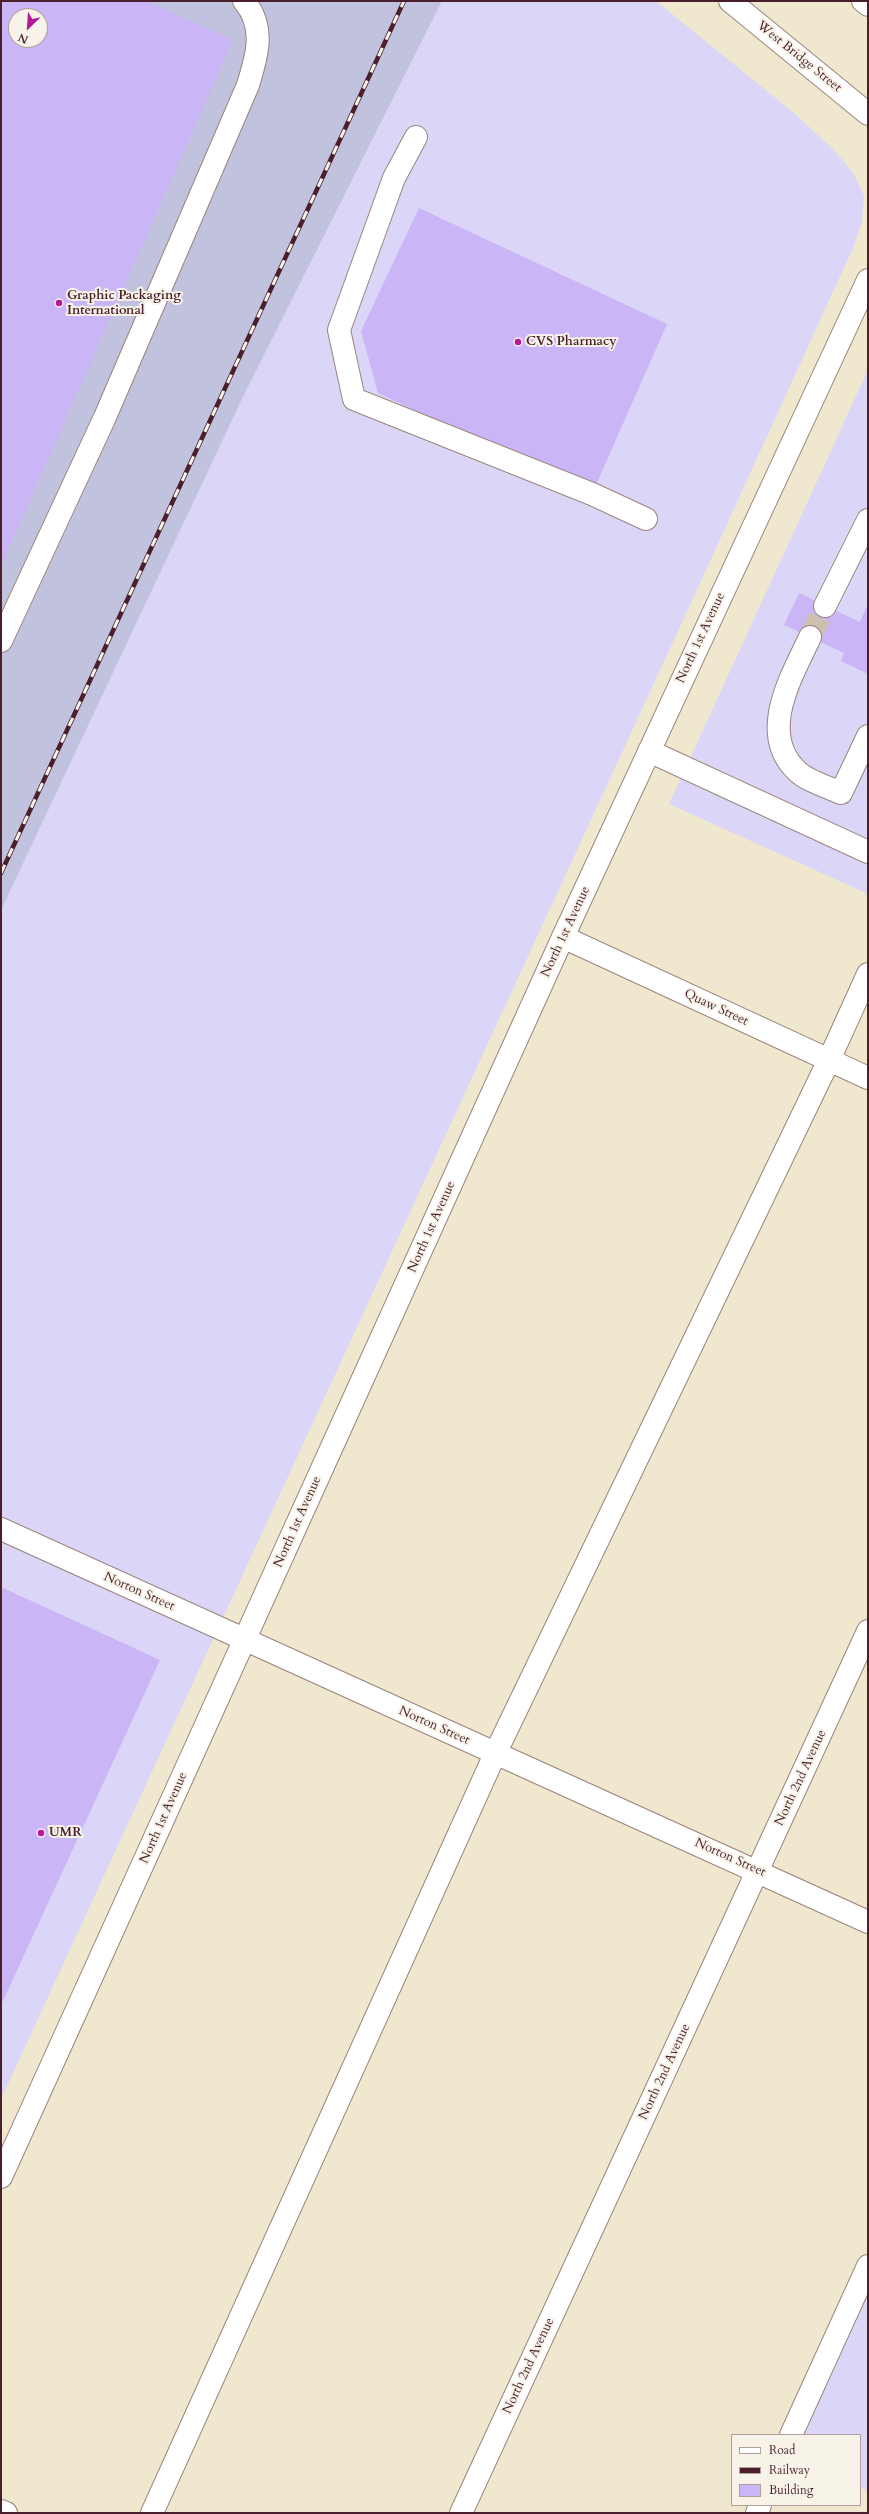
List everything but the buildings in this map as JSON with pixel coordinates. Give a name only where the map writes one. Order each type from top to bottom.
[{"type":"street","points":[[1,641],[105,417],[248,85],[259,49],[257,25],[250,8],[244,1]]},
{"type":"street","name":"West Bridge Street","points":[[730,1],[868,114]]},
{"type":"street","points":[[863,1],[868,5]]},
{"type":"street","points":[[416,137],[394,178],[339,330],[354,399],[592,494],[646,519]]},
{"type":"street","name":"North 1st Avenue","points":[[1,2177],[563,937],[868,280]]},
{"type":"street","points":[[825,606],[868,520]]},
{"type":"street","points":[[810,637],[779,712],[778,732],[782,748],[788,759],[797,772],[841,793],[868,736]]},
{"type":"street","points":[[648,752],[868,852]]},
{"type":"street","name":"Quaw Street","points":[[563,937],[868,1078]]},
{"type":"street","points":[[152,2513],[495,1754],[829,1060],[868,974]]},
{"type":"street","name":"Norton Street","points":[[1,1529],[868,1922]]},
{"type":"street","name":"North 2nd Avenue","points":[[461,2513],[868,1631]]},
{"type":"street","points":[[792,2434],[868,2266]]},
{"type":"street","points":[[1,2511],[6,2513]]},
{"type":"shaded area","points":[[1,1],[442,1],[243,397],[1,910]]},
{"type":"shaded area","points":[[442,1],[656,1],[794,113],[834,150],[854,174],[864,196],[862,222],[853,248],[685,616],[1,2099],[1,907],[243,397]]},
{"type":"shaded area","points":[[868,370],[868,894],[669,804]]},
{"type":"shaded area","points":[[868,2295],[868,2490],[861,2487],[861,2434],[804,2434]]},
{"type":"tunnel","points":[[810,637],[825,606]]},
{"type":"railway","points":[[1,873],[404,1]]},
{"type":"place","name":"Graphic Packaging International","points":[[59,303]]},
{"type":"place","name":"CVS Pharmacy","points":[[518,342]]},
{"type":"place","name":"UMR","points":[[41,1833]]}]
